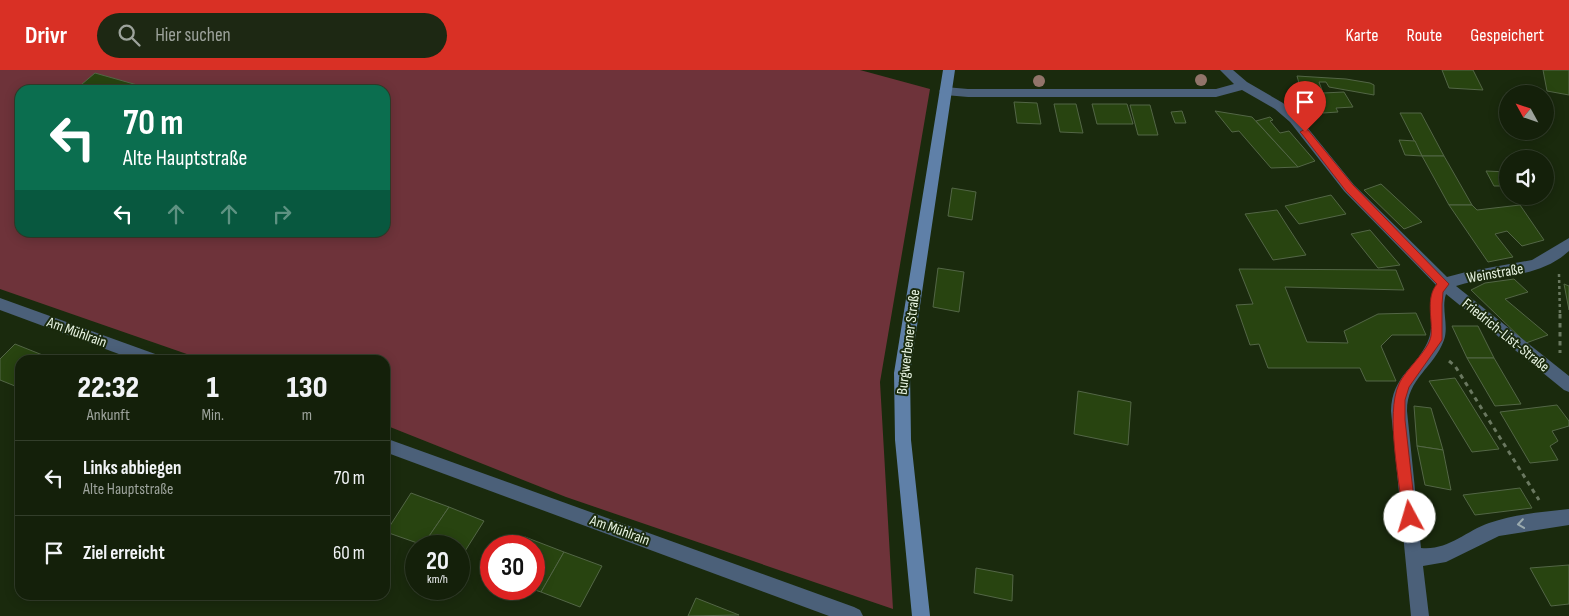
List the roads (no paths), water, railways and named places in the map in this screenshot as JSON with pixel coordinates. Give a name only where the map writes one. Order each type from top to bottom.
[{"type":"main road","name":"Burgwerbener Straße","points":[[920,616],[903,440],[902,373],[949,70]]},
{"type":"street","name":"Friedrich-List-Straße","points":[[1226,70],[1243,85],[1279,106],[1294,119],[1349,188],[1444,284],[1565,382]]},
{"type":"street","points":[[945,91],[968,93],[1179,94],[1221,92],[1243,85]]},
{"type":"street","name":"Weinstraße","points":[[1444,284],[1472,276],[1528,268],[1548,260],[1569,243]]},
{"type":"street","points":[[1420,616],[1399,420],[1399,400],[1404,385],[1431,350],[1438,332],[1436,304],[1438,291],[1444,284]]},
{"type":"street","name":"Am Mühlrain","points":[[0,304],[139,355]]},
{"type":"street","name":"Am Mühlrain","points":[[390,447],[854,616]]},
{"type":"street","points":[[1414,556],[1427,558],[1441,557],[1453,553],[1470,540],[1489,531],[1512,525],[1560,518]]}]
